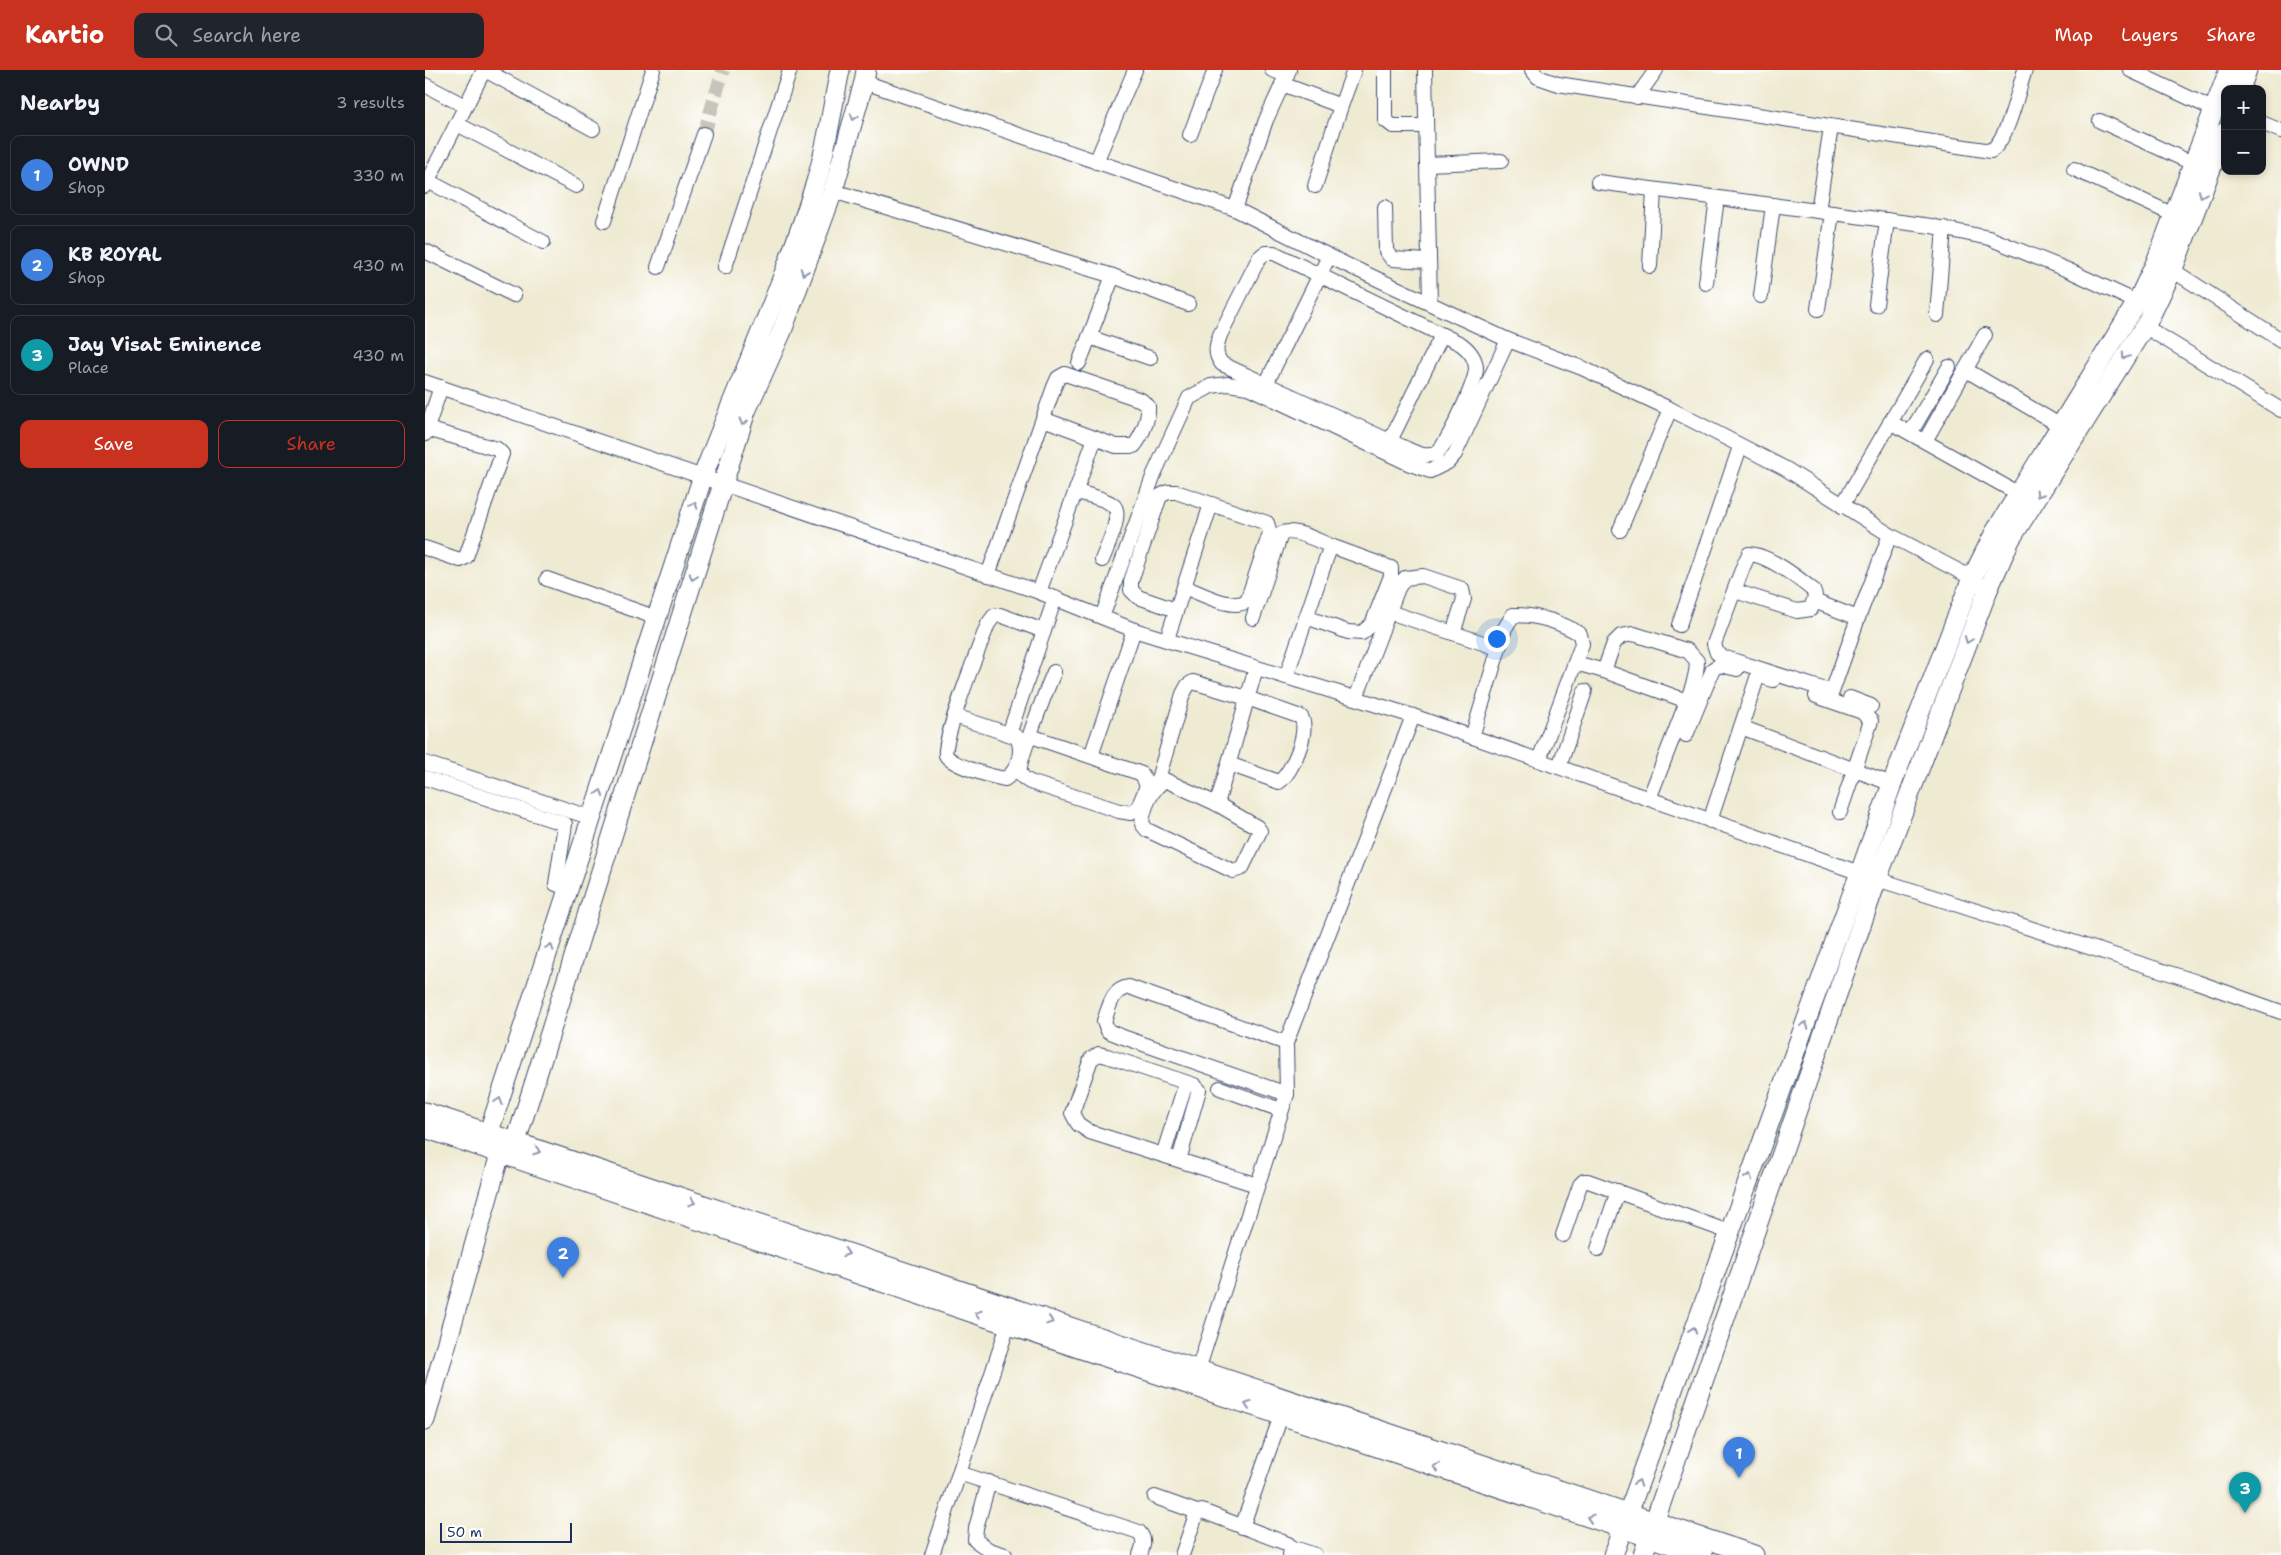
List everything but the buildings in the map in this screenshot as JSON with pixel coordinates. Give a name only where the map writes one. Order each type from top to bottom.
[{"type":"street","points":[[543,242],[427,183],[429,165],[457,124],[485,70],[593,129]]},
{"type":"street","points":[[604,221],[653,70]]},
{"type":"street","points":[[725,267],[790,70]]},
{"type":"street","points":[[426,1414],[569,889],[703,476],[732,399],[767,318],[816,184],[841,70]]},
{"type":"street","points":[[1096,162],[1135,70]]},
{"type":"street","points":[[1190,135],[1215,70]]},
{"type":"street","points":[[1272,70],[1341,106]]},
{"type":"street","points":[[1315,186],[1354,70]]},
{"type":"street","points":[[1385,70],[1385,120],[1393,126],[1426,126]]},
{"type":"street","points":[[1425,70],[1430,303]]},
{"type":"street","points":[[1532,70],[1538,77],[1558,84],[1991,152],[1999,145],[2005,131],[2025,70]]},
{"type":"street","points":[[1637,97],[1656,70]]},
{"type":"street","points":[[2130,70],[2215,110]]},
{"type":"street","points":[[1643,1555],[1869,877],[1892,784],[1972,578],[1995,532],[2137,302],[2165,266],[2174,215],[2229,70]]},
{"type":"street","points":[[2241,85],[2247,70]]},
{"type":"street","points":[[500,1147],[725,483],[746,411],[782,331],[833,191],[865,76],[1096,162],[1235,209],[1329,256],[1508,340],[1582,368],[1786,469],[1890,535],[1972,578],[1987,592]]},
{"type":"street","points":[[1235,209],[1266,120],[1286,76]]},
{"type":"street","points":[[425,85],[465,106]]},
{"type":"street","points":[[2100,120],[2194,164]]},
{"type":"street","points":[[457,124],[576,186]]},
{"type":"street","points":[[2266,125],[2281,131]]},
{"type":"street","points":[[1818,211],[1831,127]]},
{"type":"street","points":[[657,267],[704,134]]},
{"type":"street","points":[[1613,1555],[1729,1232],[1869,877],[1987,592],[2010,540],[2145,326],[2165,266],[2221,141]]},
{"type":"street","points":[[1427,164],[1501,161]]},
{"type":"street","points":[[2074,169],[2174,215]]},
{"type":"street","points":[[1598,182],[1945,228],[1989,238],[2070,271],[2137,302]]},
{"type":"street","points":[[1650,266],[1655,190]]},
{"type":"street","points":[[833,191],[1113,276],[1188,304]]},
{"type":"street","points":[[1706,283],[1717,198]]},
{"type":"street","points":[[1761,296],[1773,205]]},
{"type":"street","points":[[1385,206],[1386,251],[1392,259],[1429,261]]},
{"type":"street","points":[[1818,310],[1832,213]]},
{"type":"street","points":[[1876,305],[1887,220]]},
{"type":"street","points":[[1937,315],[1945,228]]},
{"type":"street","points":[[425,251],[514,295]]},
{"type":"street","points":[[1265,253],[1274,253],[1319,275],[1442,334],[1468,349],[1475,360],[1476,370],[1472,388],[1443,446],[1436,454],[1427,456],[1417,453],[1222,364],[1217,358],[1216,349],[1220,335],[1259,258],[1265,253]]},
{"type":"street","points":[[1266,384],[1329,256]]},
{"type":"street","points":[[2165,266],[2281,340]]},
{"type":"street","points":[[1079,363],[1113,276]]},
{"type":"street","points":[[2145,326],[2281,410]]},
{"type":"street","points":[[1390,441],[1442,334]]},
{"type":"street","points":[[1925,441],[1985,335]]},
{"type":"street","points":[[1089,337],[1150,358]]},
{"type":"street","points":[[1102,617],[1154,474],[1189,398],[1211,386],[1228,384],[1249,387],[1410,464],[1430,470],[1448,462],[1455,454],[1508,340]]},
{"type":"street","points":[[1842,506],[1927,359]]},
{"type":"street","points":[[1911,432],[1949,367]]},
{"type":"street","points":[[1966,370],[2061,426]]},
{"type":"street","points":[[988,575],[1043,419],[1058,378],[1065,374],[1141,400],[1148,406],[1149,412],[1139,440],[1134,446],[1116,446],[1043,419]]},
{"type":"street","points":[[425,382],[725,483],[1039,592],[1134,630],[1413,716],[1869,877],[2197,982],[2281,1012]]},
{"type":"street","points":[[425,548],[460,560],[466,557],[502,454],[497,449],[426,432],[441,388]]},
{"type":"street","points":[[1620,530],[1670,410]]},
{"type":"street","points":[[1890,422],[1911,432],[2019,494]]},
{"type":"street","points":[[1039,592],[1095,438]]},
{"type":"street","points":[[1679,625],[1740,447]]},
{"type":"street","points":[[1075,492],[1113,504],[1117,510],[1118,517],[1102,560]]},
{"type":"street","points":[[1176,610],[1138,597],[1131,590],[1131,581],[1155,504],[1160,496],[1167,492],[1176,492],[1267,523],[1269,532],[1247,601],[1242,604],[1231,604],[1184,587]]},
{"type":"street","points":[[1167,639],[1211,504]]},
{"type":"street","points":[[1253,618],[1281,534],[1285,531],[1391,568],[1391,576],[1372,624],[1363,633],[1348,632],[1306,617]]},
{"type":"street","points":[[1833,692],[1857,618],[1890,535]]},
{"type":"street","points":[[1286,677],[1331,546]]},
{"type":"street","points":[[1735,591],[1797,611],[1811,608],[1815,596],[1813,590],[1797,578],[1757,555],[1749,554],[1714,644],[1717,653],[1871,706]]},
{"type":"street","points":[[1356,698],[1398,588],[1405,578],[1423,576],[1462,590],[1464,599],[1453,633]]},
{"type":"street","points":[[547,579],[657,618]]},
{"type":"street","points":[[1009,734],[1055,598]]},
{"type":"street","points":[[1814,601],[1857,618]]},
{"type":"street","points":[[1389,612],[1499,648]]},
{"type":"street","points":[[1471,737],[1505,628],[1513,614],[1530,615],[1570,628],[1580,634],[1582,644],[1539,760]]},
{"type":"street","points":[[955,716],[1017,737],[1021,746],[1021,752],[1012,774],[1005,779],[996,777],[949,760],[945,753],[946,743],[955,716],[988,624],[994,616],[1001,615],[1044,631]]},
{"type":"street","points":[[1091,756],[1134,630]]},
{"type":"street","points":[[1604,671],[1614,643],[1621,636],[1634,634],[1687,652],[1697,661],[1697,670],[1687,701],[1649,799]]},
{"type":"street","points":[[1583,665],[1687,701]]},
{"type":"street","points":[[1687,735],[1713,669],[1720,665],[1759,675],[1862,712],[1871,720],[1840,812]]},
{"type":"street","points":[[1217,804],[1256,668]]},
{"type":"street","points":[[1031,736],[1142,774],[1147,781],[1147,786],[1138,808],[1131,813],[1119,811],[1030,782],[1021,777],[1019,769],[1054,672]]},
{"type":"street","points":[[1710,821],[1759,675]]},
{"type":"street","points":[[1155,786],[1165,780],[1175,782],[1257,827],[1260,831],[1242,868],[1233,871],[1147,830],[1141,824],[1142,816],[1155,786],[1188,685],[1193,682],[1301,717],[1304,722],[1304,731],[1293,765],[1286,778],[1279,782],[1229,764]]},
{"type":"street","points":[[1559,767],[1585,691]]},
{"type":"street","points":[[1198,1370],[1287,1094],[1286,1043],[1413,716]]},
{"type":"street","points":[[1741,727],[1892,784]]},
{"type":"street","points":[[425,763],[592,818]]},
{"type":"street","points":[[425,778],[565,824]]},
{"type":"street","points":[[567,810],[556,884],[569,889]]},
{"type":"street","points":[[1286,1043],[1129,987],[1120,988],[1114,994],[1104,1021],[1108,1031],[1123,1037],[1287,1094]]},
{"type":"street","points":[[1179,1160],[1199,1090],[1186,1083],[1099,1054],[1091,1059],[1072,1113],[1078,1124],[1090,1132],[1257,1185]]},
{"type":"street","points":[[1163,1155],[1186,1083]]},
{"type":"street","points":[[1220,1088],[1281,1110]]},
{"type":"street","points":[[425,1112],[500,1147]]},
{"type":"street","points":[[425,1128],[500,1147],[1011,1317],[1281,1416],[1652,1530],[1753,1555]]},
{"type":"street","points":[[1563,1235],[1580,1185],[1584,1181],[1729,1232]]},
{"type":"street","points":[[1598,1249],[1618,1192]]},
{"type":"street","points":[[1011,1317],[1198,1370],[1624,1521]]},
{"type":"street","points":[[932,1555],[1011,1317]]},
{"type":"street","points":[[1242,1527],[1281,1416]]},
{"type":"street","points":[[959,1472],[1139,1532],[1143,1536],[1144,1543],[1140,1555]]},
{"type":"street","points":[[989,1482],[976,1528],[975,1540],[989,1550],[1005,1555]]},
{"type":"street","points":[[1155,1496],[1197,1512],[1202,1511],[1288,1544],[1291,1551],[1315,1555]]},
{"type":"street","points":[[1186,1553],[1197,1512]]},
{"type":"street","points":[[1652,1530],[1703,1555]]},
{"type":"tunnel","points":[[704,134],[723,70]]},
{"type":"place","name":"KB ROYAL","points":[[563,1278]]},
{"type":"place","name":"OWND","points":[[1739,1478]]},
{"type":"place","name":"Jay Visat Eminence","points":[[2245,1513]]}]
